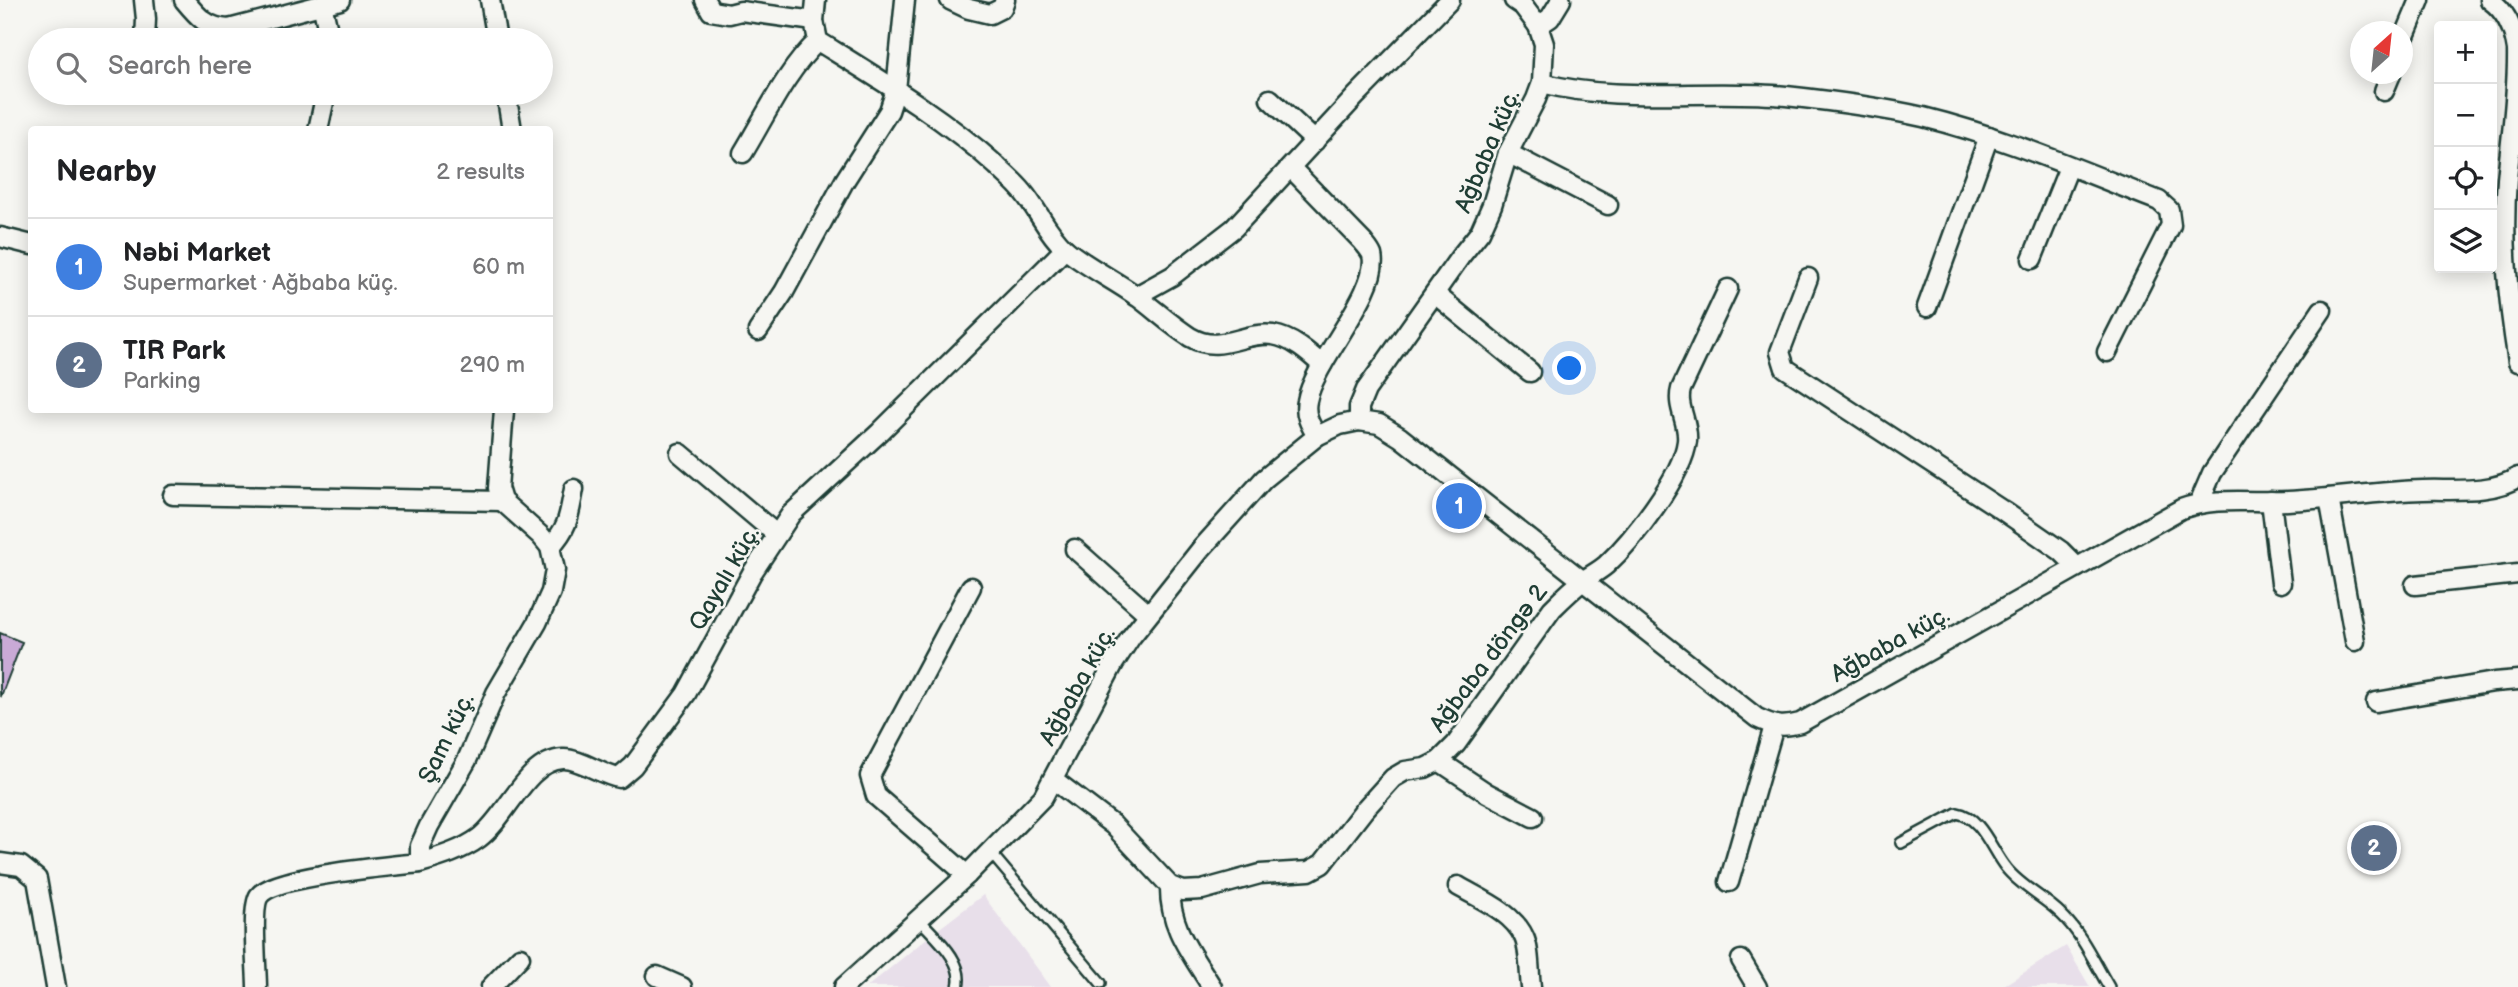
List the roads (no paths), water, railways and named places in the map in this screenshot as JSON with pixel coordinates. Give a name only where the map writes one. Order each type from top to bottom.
[{"type":"street","points":[[144,0],[146,28]]},
{"type":"street","points":[[184,0],[204,23],[217,28]]},
{"type":"street","points":[[490,0],[495,28]]},
{"type":"street","points":[[705,0],[711,11],[729,14],[741,11],[814,21]]},
{"type":"street","points":[[817,0],[814,21],[818,41],[896,90],[970,143],[1023,192],[1065,249],[1136,296],[1191,337],[1206,343],[1225,344],[1253,336],[1273,335],[1299,346],[1322,365]]},
{"type":"street","points":[[758,331],[784,292],[845,180],[889,111],[896,90],[905,0]]},
{"type":"street","points":[[950,0],[969,9],[990,14],[1002,8],[1005,0]]},
{"type":"street","points":[[1136,296],[1172,276],[1234,228],[1356,96],[1450,0]]},
{"type":"street","points":[[1514,0],[1538,26],[1550,18],[1561,0]]},
{"type":"street","points":[[2412,21],[2420,0]]},
{"type":"street","points":[[2490,0],[2505,15],[2512,29],[2517,51],[2518,73],[2507,182],[2505,266],[2518,362]]},
{"type":"street","points":[[233,28],[331,2],[330,28]]},
{"type":"street","name":"Ağbaba küç.","points":[[844,987],[967,874],[1043,797],[1114,663],[1148,614],[1244,499],[1317,436],[1340,425],[1359,421],[1359,407],[1366,390],[1480,232],[1492,205],[1508,153],[1542,83],[1544,44],[1538,26]]},
{"type":"street","points":[[743,153],[800,61],[818,41]]},
{"type":"street","points":[[1542,83],[1563,89],[1609,92],[1784,96],[1886,110],[1989,136],[2159,201],[2169,210],[2171,225],[2107,352]]},
{"type":"street","points":[[1270,99],[1315,141]]},
{"type":"street","points":[[319,126],[323,105]]},
{"type":"street","points":[[508,105],[511,126]]},
{"type":"street","points":[[1927,307],[1989,136]]},
{"type":"street","points":[[1508,153],[1608,205]]},
{"type":"street","points":[[2032,259],[2069,167]]},
{"type":"street","points":[[1292,168],[1371,253],[1373,264],[1367,287],[1322,365],[1307,401],[1307,419],[1317,436]]},
{"type":"street","points":[[0,237],[28,244]]},
{"type":"street","name":"Qayalı küç.","points":[[420,863],[447,854],[479,838],[502,816],[534,772],[547,762],[566,758],[619,778],[633,766],[686,694],[776,534],[791,514],[880,432],[1065,249]]},
{"type":"street","points":[[1808,278],[1780,352],[1785,368],[2005,512],[2060,551],[2077,567]]},
{"type":"street","name":"Ağbaba döngə 2","points":[[1170,886],[1183,891],[1202,890],[1260,874],[1309,871],[1322,864],[1334,851],[1364,810],[1393,778],[1405,771],[1425,768],[1439,761],[1455,744],[1552,609],[1627,545],[1658,500],[1683,458],[1687,438],[1678,401],[1681,388],[1728,289]]},
{"type":"street","points":[[1435,294],[1530,372]]},
{"type":"street","points":[[2199,503],[2212,474],[2322,310]]},
{"type":"street","points":[[504,413],[498,488],[502,501],[550,547],[564,532],[569,520],[574,489]]},
{"type":"street","points":[[1359,421],[1379,424],[1400,437],[1758,718],[1774,726],[1729,882]]},
{"type":"street","points":[[681,453],[776,534]]},
{"type":"street","name":"Ağbaba küç.","points":[[1774,726],[1785,727],[1800,723],[2182,509],[2199,503],[2219,500],[2329,498],[2490,487],[2518,477]]},
{"type":"street","points":[[173,495],[502,501]]},
{"type":"street","points":[[2329,498],[2355,642]]},
{"type":"street","points":[[2271,501],[2281,583]]},
{"type":"street","name":"Şam küç.","points":[[420,863],[420,846],[429,826],[467,760],[496,693],[537,623],[551,592],[555,570],[550,547]]},
{"type":"street","points":[[1075,549],[1148,614]]},
{"type":"street","points":[[2415,585],[2518,573]]},
{"type":"street","points":[[967,874],[876,796],[870,776],[971,587]]},
{"type":"street","points":[[2376,702],[2494,681],[2518,680]]},
{"type":"street","points":[[1439,761],[1487,793],[1533,817]]},
{"type":"street","points":[[1054,780],[1112,825],[1136,847],[1170,886],[1174,924],[1212,987]]},
{"type":"street","points":[[0,863],[21,866],[37,879],[55,987]]},
{"type":"street","points":[[257,987],[255,910],[259,896],[275,885],[340,873],[420,863]]},
{"type":"street","points":[[1458,886],[1498,909],[1516,924],[1525,938],[1531,987]]},
{"type":"street","points":[[491,987],[520,957]]},
{"type":"street","points":[[1741,960],[1757,987]]},
{"type":"street","points":[[657,976],[682,987]]},
{"type":"lane","points":[[1901,843],[1957,813],[1965,814],[1974,820],[2007,869],[2062,914],[2080,937],[2109,987]]},
{"type":"lane","points":[[990,852],[1101,983]]},
{"type":"lane","points":[[919,919],[956,963],[960,974],[958,987]]},
{"type":"place","name":"Nəbi Market","points":[[1459,506]]},
{"type":"place","name":"TIR Park","points":[[2374,848]]}]
